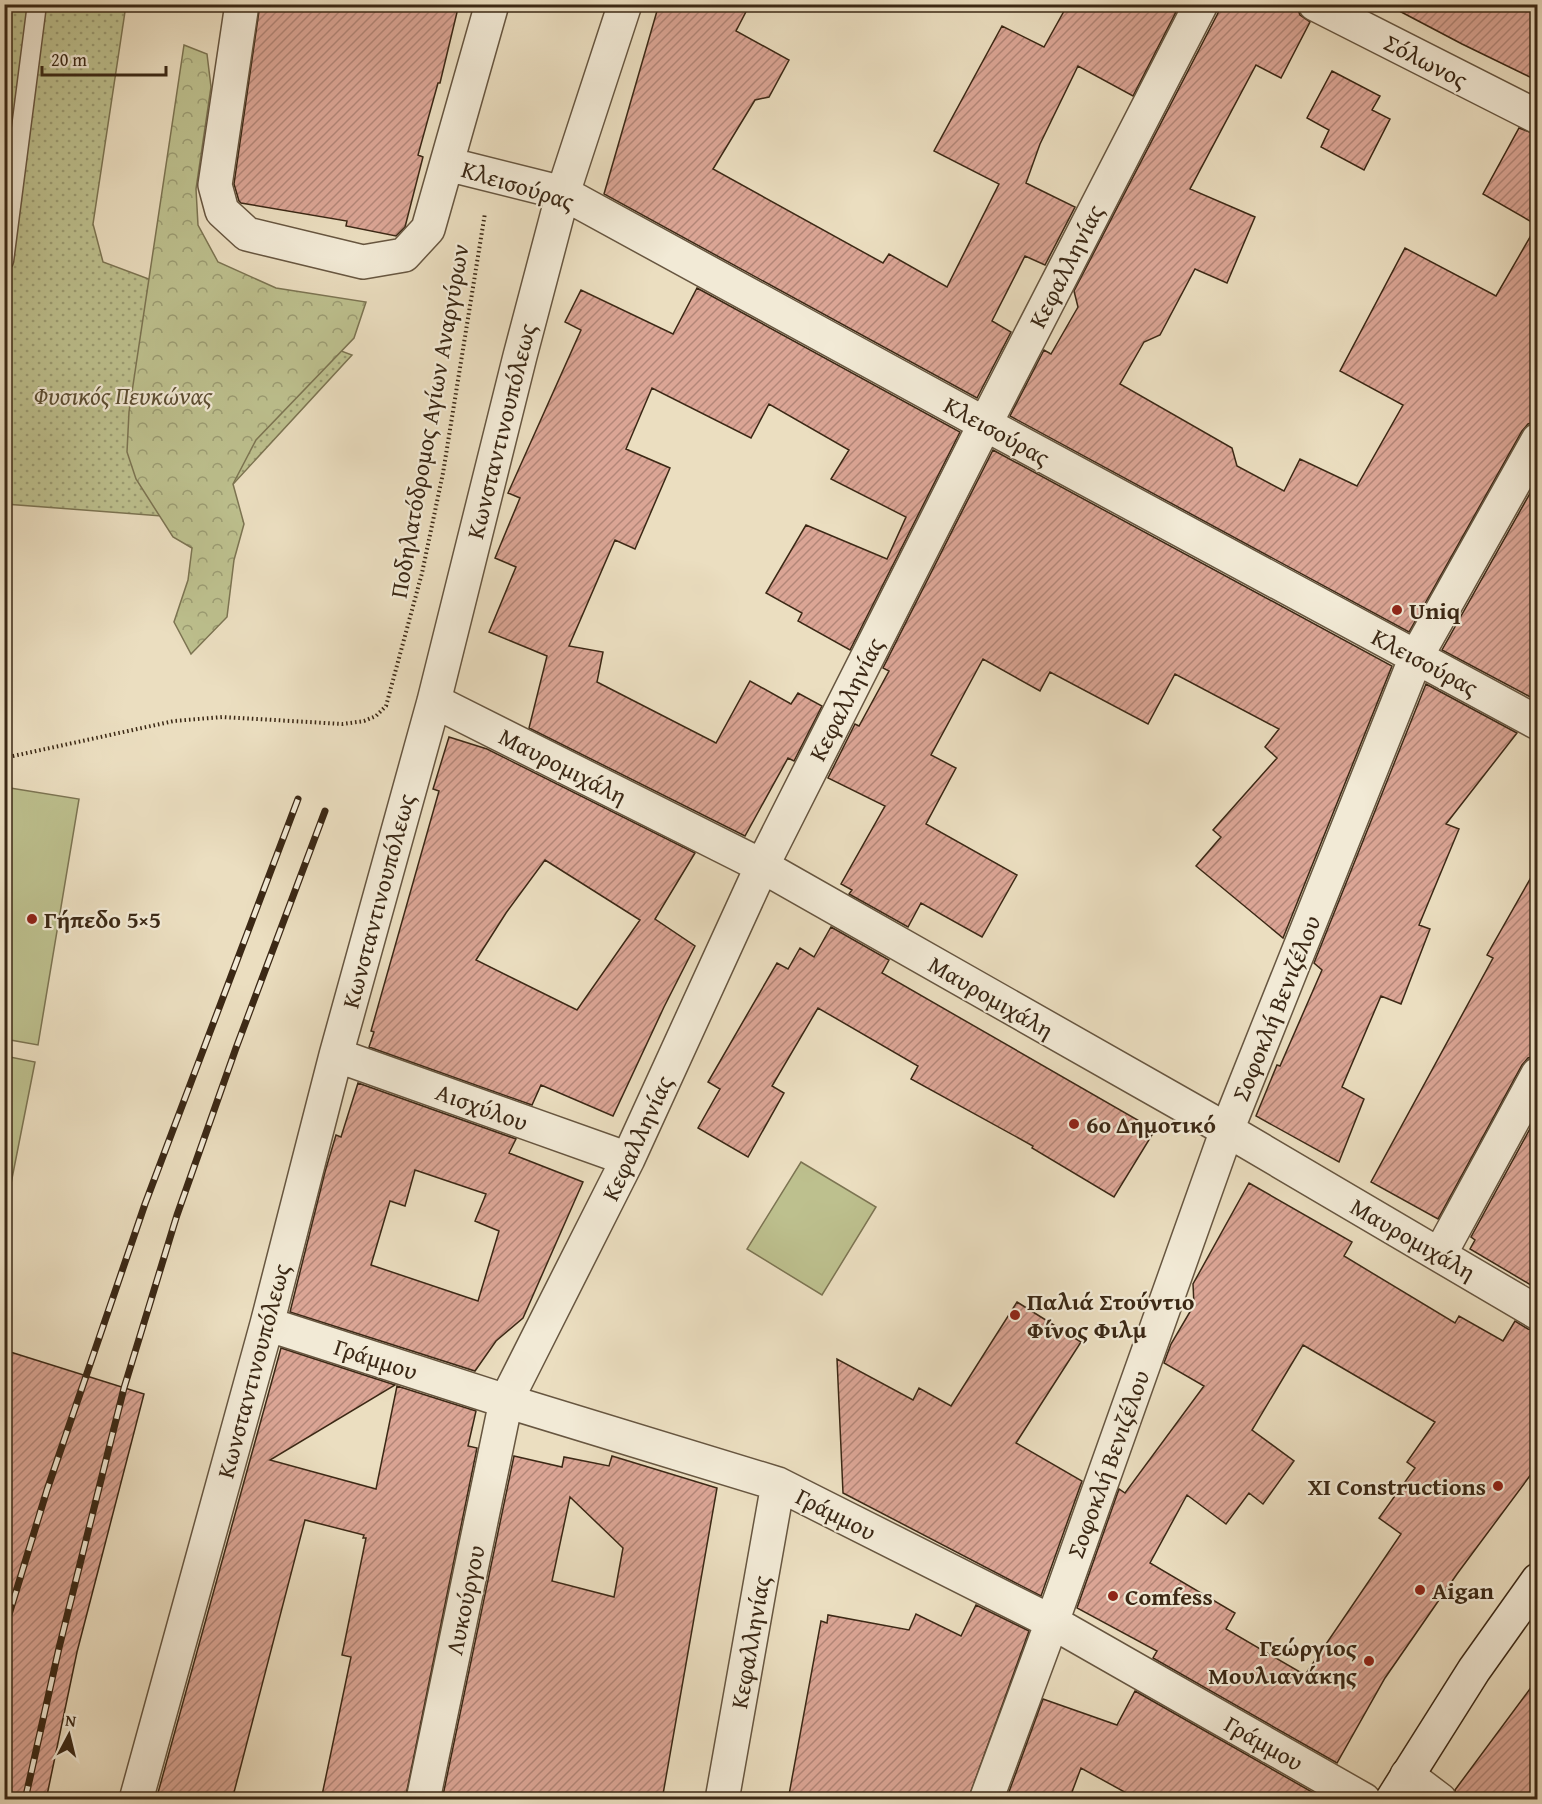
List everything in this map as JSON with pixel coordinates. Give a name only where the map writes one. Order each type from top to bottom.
[{"type":"street","points":[[242,4],[215,185],[222,211],[247,234],[363,262],[404,255],[428,229],[492,4]]},
{"type":"street","name":"Κωνσταντινουπόλεως","points":[[136,1800],[267,1324],[336,1055],[434,701],[563,193],[625,4]]},
{"type":"street","name":"Κεφαλληνίας","points":[[506,1401],[628,1159],[762,867],[985,424],[1201,4]]},
{"type":"street","name":"Σόλωνος","points":[[1315,4],[1538,117]]},
{"type":"street","name":"Κλεισούρας","points":[[447,164],[563,193],[1538,723]]},
{"type":"street","name":"Σοφοκλή Βενιζέλου","points":[[986,1800],[1052,1622],[1227,1130],[1416,657],[1533,456]]},
{"type":"street","name":"Μαυρομιχάλη","points":[[434,701],[762,867],[1227,1130],[1538,1313]]},
{"type":"street","name":"Αισχύλου","points":[[336,1055],[628,1159]]},
{"type":"street","points":[[1440,1254],[1538,1074]]},
{"type":"street","name":"Γράμμου","points":[[267,1324],[506,1401],[778,1484],[1052,1622],[1364,1800]]},
{"type":"street","name":"Λυκούργου","points":[[423,1800],[506,1401]]},
{"type":"street","name":"Κεφαλληνίας","points":[[722,1800],[778,1484]]},
{"type":"street","points":[[1440,1800],[1399,1787],[1474,1670],[1534,1591]]},
{"type":"lane","points":[[4,261],[36,4]]},
{"type":"path","name":"Ποδηλατόδρομος Αγίων Αναργύρων","points":[[4,758],[174,721],[222,717],[343,723],[364,721],[376,716],[386,706],[422,573],[443,473],[492,174]]},
{"type":"green space","name":"Φυσικός Πευκώνας","points":[[4,5],[126,5],[93,224],[103,262],[352,355],[201,519],[5,504]]},
{"type":"green space","points":[[184,45],[207,54],[211,87],[196,189],[198,225],[218,262],[276,288],[366,302],[354,338],[256,440],[233,484],[244,524],[234,560],[227,617],[191,654],[174,622],[188,580],[192,548],[173,537],[136,479],[127,452],[129,412]]},
{"type":"green space","name":"Γήπεδο 5×5","points":[[4,787],[79,799],[38,1045],[5,1039]]},
{"type":"green space","points":[[4,1056],[35,1062],[5,1214]]},
{"type":"green space","points":[[801,1162],[876,1207],[822,1295],[747,1249]]},
{"type":"building","points":[[260,4],[459,4],[440,83],[438,83],[418,155],[423,157],[405,227],[396,236],[346,226],[347,221],[239,201],[234,184]]},
{"type":"building","points":[[659,4],[750,4],[736,31],[789,60],[769,97],[755,100],[713,169],[883,263],[889,254],[947,287],[999,184],[934,151],[1002,26],[1044,47],[1068,4],[1180,4],[1133,96],[1078,66],[1040,144],[1026,183],[1075,207],[1045,265],[1025,256],[992,321],[1011,332],[977,398],[604,194]]},
{"type":"building","points":[[1220,4],[1296,4],[1300,15],[1310,22],[1281,78],[1256,65],[1190,189],[1255,217],[1227,283],[1195,269],[1160,335],[1144,342],[1120,384],[1232,448],[1237,466],[1284,491],[1300,459],[1357,486],[1403,405],[1340,371],[1405,248],[1496,296],[1537,225],[1483,194],[1519,128],[1538,135],[1538,421],[1528,424],[1522,431],[1409,632],[1010,416],[1044,350],[1051,354],[1078,307],[1074,291],[1218,13]]},
{"type":"building","points":[[1386,4],[1538,4],[1538,81],[1462,44]]},
{"type":"building","points":[[1332,71],[1380,96],[1372,110],[1390,119],[1364,170],[1321,147],[1329,130],[1307,118]]},
{"type":"building","points":[[697,288],[960,432],[850,650],[798,621],[802,613],[766,593],[806,525],[887,559],[906,517],[831,479],[849,450],[769,404],[751,438],[652,388],[626,449],[670,468],[635,549],[615,540],[569,646],[603,652],[597,682],[716,743],[750,681],[791,704],[798,693],[822,706],[794,761],[788,758],[745,836],[529,728],[547,656],[489,632],[516,567],[495,558],[520,498],[508,493],[581,330],[565,322],[581,290],[673,334]]},
{"type":"building","points":[[993,450],[1392,666],[1283,938],[1196,866],[1221,837],[1213,830],[1277,758],[1265,747],[1279,729],[1175,674],[1148,724],[1050,672],[1040,691],[983,659],[931,755],[956,768],[926,824],[1017,875],[982,937],[921,903],[908,927],[849,894],[852,890],[841,884],[885,806],[828,778],[855,724],[859,726],[889,671],[883,668]]},
{"type":"building","points":[[1538,479],[1538,701],[1442,650]]},
{"type":"building","points":[[1426,684],[1517,733],[1446,824],[1459,829],[1419,925],[1430,929],[1401,1004],[1381,996],[1342,1087],[1364,1099],[1339,1162],[1256,1116],[1277,1065],[1280,1066],[1322,970],[1314,963]]},
{"type":"building","points":[[449,737],[487,749],[695,853],[655,919],[695,946],[613,1116],[541,1085],[532,1105],[369,1047],[374,1032],[371,1031],[439,791],[433,789]],"holes":[[[545,860],[640,920],[577,1010],[476,960],[506,913]]]},
{"type":"building","points":[[1538,865],[1538,1055],[1528,1058],[1522,1065],[1438,1219],[1371,1182],[1493,958],[1487,955]]},
{"type":"building","points":[[831,927],[889,960],[882,973],[1155,1130],[1114,1197],[1032,1148],[1033,1146],[911,1079],[918,1066],[818,1008],[772,1086],[784,1093],[748,1157],[698,1128],[720,1089],[708,1082],[777,963],[788,969],[800,948],[814,957]]},
{"type":"building","points":[[358,1083],[516,1139],[509,1153],[583,1182],[523,1318],[496,1341],[475,1371],[290,1312],[325,1172],[336,1135],[341,1137]],"holes":[[[415,1170],[486,1194],[475,1221],[499,1231],[478,1301],[371,1265],[390,1201],[405,1206]]]},
{"type":"building","points":[[1538,1114],[1538,1291],[1470,1249],[1475,1240],[1471,1237]]},
{"type":"building","points":[[1249,1183],[1352,1242],[1344,1256],[1455,1323],[1459,1316],[1503,1341],[1515,1321],[1538,1332],[1538,1465],[1457,1574],[1385,1678],[1337,1763],[1153,1658],[1157,1651],[1077,1608],[1119,1489],[1125,1493],[1204,1386],[1164,1363],[1171,1344],[1194,1305],[1193,1284]],"holes":[[[1303,1345],[1435,1422],[1407,1462],[1415,1468],[1379,1518],[1401,1534],[1305,1675],[1226,1629],[1235,1613],[1150,1563],[1187,1495],[1226,1524],[1249,1493],[1263,1504],[1294,1461],[1252,1430]]]},
{"type":"building","points":[[1017,1302],[1081,1342],[1016,1443],[1082,1481],[1041,1596],[843,1493],[837,1359],[913,1400],[919,1388],[951,1406]]},
{"type":"building","points":[[281,1348],[395,1385],[270,1460],[376,1489],[397,1386],[476,1411],[468,1446],[477,1448],[405,1800],[321,1800],[351,1657],[342,1655],[366,1538],[363,1538],[364,1535],[305,1520],[232,1800],[156,1800]]},
{"type":"building","points":[[4,1350],[144,1394],[77,1652],[46,1800],[4,1800]]},
{"type":"building","points":[[514,1456],[562,1467],[564,1457],[609,1466],[612,1456],[717,1488],[662,1800],[442,1800]],"holes":[[[570,1497],[623,1548],[614,1597],[552,1581]]]},
{"type":"building","points":[[976,1605],[1029,1631],[968,1800],[788,1800],[821,1621],[827,1623],[828,1615],[909,1630],[916,1614],[961,1636]]},
{"type":"building","points":[[1538,1678],[1538,1800],[1458,1800],[1455,1790]]},
{"type":"building","points":[[1135,1691],[1319,1796],[1317,1800],[1139,1800],[1081,1768],[1069,1800],[1006,1800],[1043,1699],[1117,1725]]},
{"type":"railway","points":[[4,1631],[47,1490],[145,1204],[298,799]]},
{"type":"railway","points":[[25,1800],[59,1648],[124,1388],[177,1215],[236,1048],[325,811]]},
{"type":"place","name":"Uniq","points":[[1397,610]]},
{"type":"place","name":"Γήπεδο 5×5","points":[[32,919]]},
{"type":"place","name":"6ο Δημοτικό","points":[[1074,1124]]},
{"type":"place","name":"Παλιά Στούντιο Φίνος Φιλμ","points":[[1015,1315]]},
{"type":"place","name":"XI Constructions","points":[[1498,1486]]},
{"type":"place","name":"Aigan","points":[[1420,1590]]},
{"type":"place","name":"Comfess","points":[[1113,1596]]},
{"type":"place","name":"Γεώργιος Μουλιανάκης","points":[[1369,1661]]}]
